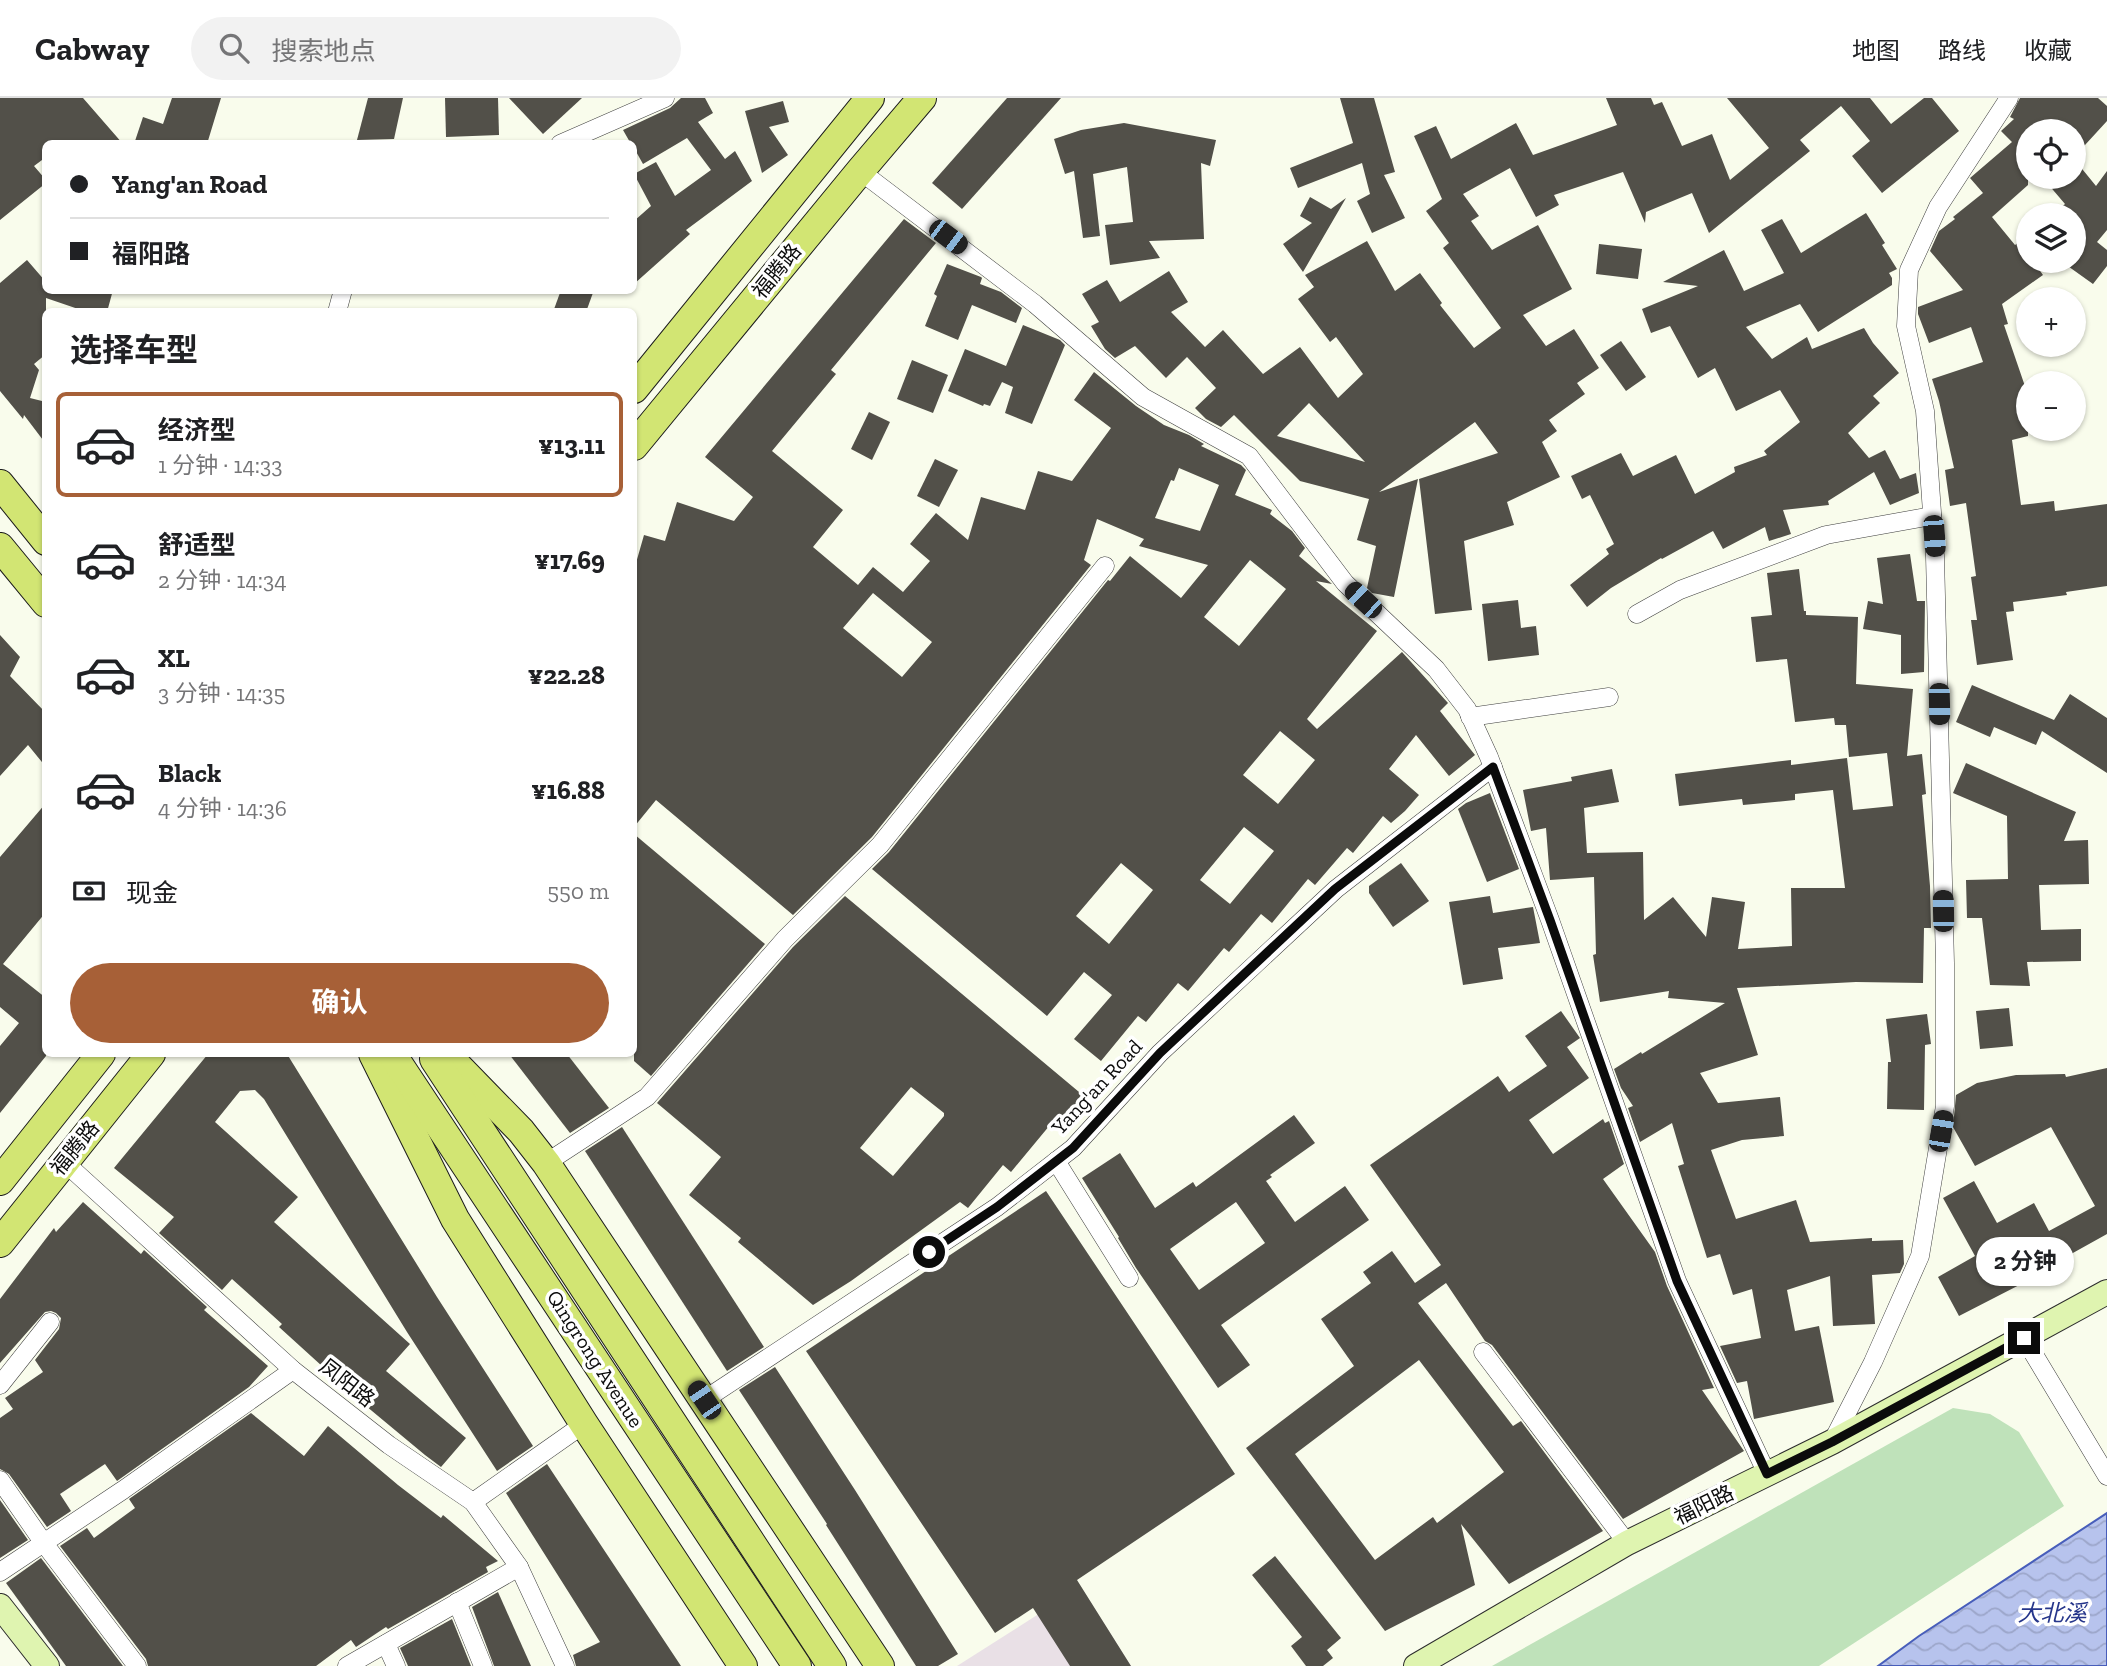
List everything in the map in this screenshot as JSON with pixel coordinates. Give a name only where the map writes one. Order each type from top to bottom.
[{"type":"main road","name":"福腾路","points":[[637,384],[870,98]]},
{"type":"main road","name":"福腾路","points":[[637,442],[922,98]]},
{"type":"main road","points":[[0,484],[42,536]]},
{"type":"main road","points":[[0,547],[42,598]]},
{"type":"main road","name":"福腾路","points":[[0,1181],[99,1057]]},
{"type":"main road","name":"福腾路","points":[[0,1243],[149,1057]]},
{"type":"main road","points":[[374,1057],[455,1219],[584,1424],[743,1666]]},
{"type":"main road","name":"Qingrong Avenue","points":[[394,1057],[797,1666]]},
{"type":"main road","name":"Qingrong Avenue","points":[[433,1057],[832,1666]]},
{"type":"main road","points":[[449,1057],[521,1131],[546,1163],[880,1666]]},
{"type":"street","points":[[569,140],[665,98]]},
{"type":"street","points":[[1832,1442],[1873,1363],[1920,1256],[1945,1106],[1944,935],[1935,556],[1924,411],[1906,326],[1909,270],[1938,207],[2009,98]]},
{"type":"street","points":[[860,171],[1035,303],[1143,397],[1249,456],[1345,583],[1436,669],[1470,717],[1493,767],[1550,920],[1677,1281],[1767,1474]]},
{"type":"street","points":[[1637,614],[1680,590],[1826,535],[1932,516]]},
{"type":"street","points":[[546,1163],[647,1097],[785,939],[880,845],[1105,566]]},
{"type":"street","points":[[1470,717],[1608,697]]},
{"type":"street","name":"Yang'an Road","points":[[704,1400],[997,1207],[1073,1148],[1160,1053],[1335,889],[1493,767]]},
{"type":"street","name":"凤阳路","points":[[63,1161],[293,1370],[389,1446],[473,1502],[519,1567],[565,1666]]},
{"type":"street","points":[[1056,1161],[1129,1278]]},
{"type":"street","name":"福阳路","points":[[1416,1666],[1627,1543],[1832,1442],[2107,1292]]},
{"type":"street","points":[[0,1385],[50,1322]]},
{"type":"street","points":[[2024,1338],[2107,1476]]},
{"type":"street","points":[[1483,1352],[1627,1543]]},
{"type":"street","points":[[0,1572],[123,1490],[293,1370]]},
{"type":"street","points":[[473,1502],[584,1424]]},
{"type":"street","points":[[0,1480],[43,1542],[137,1666]]},
{"type":"street","points":[[347,1666],[519,1567]]},
{"type":"street","points":[[457,1602],[483,1666]]},
{"type":"street","points":[[0,1605],[47,1666]]},
{"type":"street","points":[[386,1644],[396,1666]]},
{"type":"shaded area","points":[[1081,1587],[1131,1666],[957,1666]]},
{"type":"green space","points":[[1953,1408],[1990,1414],[2019,1432],[2064,1506],[1819,1666],[1492,1666]]},
{"type":"water","name":"大北溪","points":[[2107,1513],[2107,1666],[1878,1666],[1919,1636]]},
{"type":"building","points":[[0,98],[83,98],[120,140],[42,140],[42,160],[34,166],[42,175],[42,186],[0,220]]},
{"type":"building","points":[[172,98],[221,98],[208,140],[135,140],[143,117],[163,124]]},
{"type":"building","points":[[368,98],[403,98],[394,139],[357,140]]},
{"type":"building","points":[[445,98],[498,98],[499,135],[446,137]]},
{"type":"building","points":[[509,98],[582,98],[543,134]]},
{"type":"building","points":[[681,98],[705,98],[713,113],[698,122],[725,159],[735,151],[752,181],[686,230],[690,234],[637,281],[637,218],[651,206],[637,180],[637,172],[656,162],[675,196],[711,170],[687,138],[643,164],[637,153],[637,140],[629,140],[623,130],[670,108]]},
{"type":"building","points":[[1007,98],[1061,98],[962,209],[932,183]]},
{"type":"building","points":[[1340,98],[1374,98],[1395,172],[1384,175],[1405,218],[1372,233],[1357,201],[1370,194],[1362,163],[1298,188],[1290,168],[1353,143]]},
{"type":"building","points":[[1606,98],[1651,98],[1654,105],[1662,102],[1682,146],[1712,134],[1730,180],[1769,148],[1727,98],[1870,98],[1891,124],[1924,98],[1932,98],[1959,131],[1882,193],[1852,156],[1870,141],[1841,106],[1800,140],[1810,151],[1709,233],[1692,193],[1646,212],[1645,223],[1623,172],[1554,195],[1559,205],[1536,217],[1510,168],[1463,194],[1479,216],[1471,221],[1492,250],[1538,225],[1572,289],[1523,315],[1546,346],[1574,329],[1599,368],[1577,383],[1585,394],[1549,420],[1557,431],[1542,442],[1560,477],[1507,502],[1514,525],[1464,541],[1472,610],[1435,614],[1419,479],[1498,453],[1475,422],[1379,492],[1418,479],[1394,597],[1372,593],[1367,588],[1376,546],[1357,540],[1369,499],[1300,481],[1234,415],[1221,427],[1206,419],[1195,408],[1216,388],[1187,357],[1166,378],[1135,346],[1115,358],[1105,349],[1091,326],[1099,322],[1082,294],[1107,280],[1120,302],[1169,271],[1188,302],[1171,312],[1205,347],[1223,330],[1263,374],[1300,347],[1338,398],[1363,374],[1336,337],[1330,342],[1298,299],[1314,287],[1305,275],[1367,241],[1395,291],[1420,273],[1442,303],[1440,305],[1474,348],[1501,328],[1443,248],[1449,243],[1426,211],[1442,199],[1414,136],[1436,126],[1451,159],[1516,123],[1533,155],[1617,125]],"holes":[[[1309,403],[1365,462],[1277,436]]]},
{"type":"building","points":[[2020,98],[2098,98],[2107,106],[2107,121],[2086,144],[2086,119],[2016,119],[2016,189],[2024,189],[1992,217],[2016,244],[2016,273],[2043,275],[2026,287],[2016,287],[2016,294],[2002,304],[2008,324],[2004,325],[2020,371],[2016,371],[2016,439],[2012,440],[2021,505],[2054,501],[2055,511],[2107,504],[2107,586],[2066,592],[2067,595],[2013,602],[2014,611],[2006,612],[2013,660],[1977,665],[1971,620],[1977,620],[1971,577],[1976,576],[1966,503],[1950,506],[1945,470],[1954,468],[1932,379],[1983,362],[1971,327],[1929,343],[1918,307],[1963,290],[1930,251],[1939,231],[1983,193],[1970,178],[2012,142],[2001,131],[2014,119],[2010,117]]},
{"type":"building","points":[[783,101],[789,122],[769,127],[788,155],[762,173],[745,111]]},
{"type":"building","points":[[1124,123],[1216,140],[1210,166],[1201,163],[1204,239],[1149,241],[1160,258],[1110,265],[1105,225],[1133,222],[1127,167],[1093,174],[1100,236],[1083,238],[1074,171],[1065,174],[1054,139],[1081,130]]},
{"type":"building","points":[[2107,171],[2107,230],[2097,242],[2107,250],[2107,266],[2093,284],[2078,273],[2086,273],[2086,203],[2064,203],[2052,189],[2086,189],[2086,174],[2096,186]]},
{"type":"building","points":[[1310,197],[1331,209],[1346,198],[1303,272],[1283,244],[1312,223],[1300,216]]},
{"type":"building","points":[[1866,213],[1897,269],[1889,273],[1892,285],[1818,332],[1800,304],[1746,327],[1772,359],[1807,337],[1812,349],[1864,328],[1873,343],[1899,373],[1873,396],[1880,403],[1848,433],[1869,458],[1885,450],[1900,479],[1916,473],[1919,493],[1890,505],[1874,472],[1828,501],[1829,505],[1783,510],[1791,534],[1769,541],[1765,527],[1723,549],[1713,531],[1611,588],[1587,607],[1570,585],[1609,554],[1606,549],[1614,544],[1590,495],[1582,499],[1571,476],[1621,453],[1633,476],[1676,455],[1695,494],[1735,472],[1734,467],[1767,455],[1764,451],[1800,422],[1780,390],[1736,411],[1715,368],[1698,378],[1670,326],[1651,333],[1642,309],[1698,286],[1663,282],[1724,250],[1744,291],[1784,273],[1761,230],[1782,219],[1801,253]]},
{"type":"building","points":[[904,219],[936,243],[831,370],[836,374],[772,451],[843,510],[813,547],[858,585],[873,567],[903,592],[930,561],[910,544],[936,513],[968,540],[981,497],[1025,510],[1038,471],[1072,481],[1111,428],[1074,400],[1094,372],[1164,425],[1189,435],[1204,444],[1201,446],[1241,465],[1246,470],[1235,495],[1272,510],[1270,514],[1292,531],[1305,548],[1299,556],[1332,584],[1316,581],[1377,631],[1307,719],[1317,729],[1402,652],[1448,703],[1440,711],[1475,755],[1449,776],[1416,735],[1389,769],[1419,795],[1405,811],[1391,823],[1383,816],[1353,853],[1347,848],[1315,885],[1308,879],[1272,923],[1261,914],[1229,952],[1224,948],[1188,991],[1178,983],[1146,1022],[1138,1016],[1101,1061],[1074,1039],[1112,995],[1084,972],[1047,1016],[872,869],[889,852],[1130,556],[1181,598],[1208,565],[1139,546],[1144,539],[1097,519],[1084,560],[1091,565],[872,837],[793,915],[656,800],[637,823],[637,560],[644,535],[665,541],[677,502],[734,521],[753,497],[705,457]],"holes":[[[1179,468],[1219,485],[1200,531],[1155,518]],[[1250,560],[1286,589],[1239,646],[1204,617]],[[873,593],[932,642],[902,677],[843,628]],[[1280,731],[1315,760],[1278,804],[1243,775]],[[1244,827],[1274,851],[1230,904],[1200,880]],[[1121,863],[1153,890],[1109,944],[1076,916]]]},
{"type":"building","points":[[1599,244],[1642,249],[1638,279],[1596,274]]},
{"type":"building","points":[[27,260],[42,277],[42,294],[112,294],[108,308],[75,308],[46,298],[46,308],[42,308],[42,357],[34,364],[39,370],[30,398],[42,401],[42,439],[24,415],[23,419],[0,391],[0,283]]},
{"type":"building","points":[[947,264],[981,277],[980,284],[1001,292],[1022,308],[1016,323],[972,305],[958,340],[925,326],[937,296],[934,294]]},
{"type":"building","points":[[560,294],[593,294],[587,308],[554,308]]},
{"type":"building","points":[[1023,325],[1060,340],[1065,345],[1032,424],[1005,413],[1013,387],[1002,382],[990,406],[983,406],[948,391],[965,349],[1006,366]]},
{"type":"building","points":[[1621,341],[1646,377],[1626,391],[1600,355]]},
{"type":"building","points":[[912,360],[948,375],[933,413],[897,399]]},
{"type":"building","points":[[869,412],[890,422],[872,460],[851,449]]},
{"type":"building","points":[[935,459],[958,470],[939,507],[917,496]]},
{"type":"building","points":[[1910,554],[1917,601],[1925,601],[1924,672],[1901,674],[1901,635],[1863,629],[1868,601],[1883,604],[1877,558]]},
{"type":"building","points":[[1799,569],[1806,615],[1858,617],[1856,684],[1913,689],[1907,756],[1922,754],[1926,794],[1922,795],[1931,928],[1924,928],[1923,983],[1856,982],[1737,988],[1758,1055],[1700,1073],[1718,1103],[1780,1097],[1784,1136],[1742,1140],[1711,1150],[1736,1219],[1796,1200],[1810,1242],[1872,1238],[1872,1241],[1903,1240],[1904,1264],[1900,1273],[1872,1275],[1875,1324],[1833,1326],[1830,1276],[1787,1290],[1795,1331],[1819,1326],[1834,1402],[1754,1419],[1747,1381],[1737,1383],[1720,1346],[1761,1338],[1752,1289],[1733,1295],[1720,1254],[1707,1258],[1678,1166],[1684,1164],[1672,1123],[1640,1142],[1628,1108],[1633,1106],[1621,1088],[1614,1069],[1725,1003],[1668,998],[1669,991],[1600,1002],[1593,955],[1596,954],[1594,877],[1550,880],[1546,828],[1531,831],[1523,790],[1572,781],[1571,777],[1612,769],[1619,802],[1584,808],[1587,853],[1643,852],[1644,920],[1673,897],[1706,937],[1712,897],[1745,902],[1738,949],[1792,946],[1791,888],[1845,888],[1833,790],[1795,794],[1795,800],[1743,805],[1742,799],[1679,806],[1675,774],[1791,760],[1791,765],[1847,758],[1853,810],[1893,806],[1887,753],[1849,757],[1846,725],[1835,725],[1834,718],[1795,722],[1787,659],[1756,662],[1751,617],[1772,615],[1767,573]]},
{"type":"building","points":[[1518,600],[1521,628],[1536,626],[1539,655],[1488,661],[1482,604]]},
{"type":"building","points":[[0,635],[20,657],[10,676],[42,709],[42,762],[28,745],[0,776]]},
{"type":"building","points":[[1972,685],[2054,720],[2070,694],[2107,718],[2107,773],[2042,731],[2036,745],[1994,727],[1990,737],[1956,722]]},
{"type":"building","points":[[1966,763],[2076,812],[2064,841],[2088,840],[2089,884],[2039,885],[2041,930],[2081,929],[2081,961],[2027,962],[2030,986],[1990,985],[1982,918],[1967,918],[1966,880],[2008,879],[2007,816],[1953,793]]},
{"type":"building","points":[[1490,793],[1519,869],[1487,882],[1458,809]]},
{"type":"building","points":[[42,808],[42,917],[3,964],[42,995],[42,1057],[45,1057],[0,1113],[0,1046],[19,1023],[0,1007],[0,857]]},
{"type":"building","points":[[637,837],[765,944],[651,1076],[634,1061],[634,1057],[637,1057]]},
{"type":"building","points":[[1401,863],[1429,901],[1393,927],[1369,893],[1369,886]]},
{"type":"building","points":[[845,896],[1085,1097],[1057,1131],[1050,1125],[1011,1172],[1003,1165],[968,1208],[960,1202],[851,1281],[813,1305],[738,1242],[741,1238],[689,1195],[721,1157],[657,1103],[793,947]],"holes":[[[911,1087],[944,1113],[893,1176],[860,1148]]]},
{"type":"building","points":[[1490,896],[1493,913],[1533,907],[1540,943],[1498,948],[1503,979],[1463,985],[1449,902]]},
{"type":"building","points":[[2009,1008],[2013,1046],[1980,1049],[1976,1011]]},
{"type":"building","points":[[1561,1011],[1580,1038],[1567,1047],[1589,1078],[1529,1120],[1553,1154],[1603,1119],[1605,1123],[1609,1121],[1624,1164],[1603,1179],[1655,1252],[1667,1286],[1714,1388],[1702,1390],[1744,1451],[1623,1519],[1492,1345],[1485,1341],[1446,1283],[1418,1303],[1513,1426],[1521,1421],[1603,1531],[1509,1584],[1461,1524],[1475,1585],[1385,1631],[1246,1448],[1354,1366],[1321,1319],[1371,1283],[1363,1272],[1392,1251],[1415,1283],[1441,1265],[1370,1165],[1498,1076],[1509,1092],[1547,1066],[1525,1036]],"holes":[[[1419,1360],[1504,1472],[1437,1523],[1433,1517],[1375,1560],[1295,1454]]]},
{"type":"building","points":[[1927,1014],[1931,1044],[1925,1045],[1924,1110],[1887,1109],[1888,1062],[1891,1062],[1886,1019]]},
{"type":"building","points":[[206,1057],[289,1057],[437,1297],[533,1446],[497,1471],[407,1332],[264,1099],[255,1090],[240,1091],[215,1122],[298,1197],[274,1222],[410,1344],[386,1371],[466,1438],[441,1467],[366,1406],[279,1327],[282,1324],[232,1279],[222,1290],[159,1233],[174,1217],[114,1168]]},
{"type":"building","points":[[511,1057],[569,1057],[609,1108],[570,1133]]},
{"type":"building","points":[[2107,1068],[2107,1234],[2028,1278],[2029,1280],[1959,1316],[1938,1277],[1975,1256],[1943,1198],[1974,1181],[1997,1223],[2034,1203],[2049,1231],[2095,1206],[2051,1127],[1975,1166],[1953,1127],[1956,1095],[1977,1083],[2016,1075],[2065,1074],[2066,1077]]},
{"type":"building","points":[[1294,1115],[1315,1143],[1270,1175],[1272,1177],[1266,1181],[1295,1222],[1345,1186],[1369,1220],[1221,1325],[1250,1365],[1218,1388],[1136,1268],[1082,1178],[1120,1153],[1155,1208],[1193,1182],[1196,1187]],"holes":[[[1236,1202],[1265,1243],[1199,1290],[1170,1249]]]},
{"type":"building","points":[[622,1127],[764,1347],[727,1371],[585,1151]]},
{"type":"building","points":[[1046,1191],[1235,1474],[1077,1580],[1131,1666],[1070,1666],[1033,1608],[995,1633],[806,1351]]},
{"type":"building","points":[[83,1202],[141,1254],[144,1250],[207,1307],[204,1310],[268,1366],[249,1387],[117,1481],[105,1464],[60,1494],[71,1511],[47,1527],[9,1474],[0,1469],[0,1418],[13,1409],[5,1398],[43,1372],[35,1360],[59,1329],[61,1318],[51,1311],[45,1312],[0,1363],[0,1299],[54,1228],[56,1232]]},
{"type":"building","points":[[775,1367],[958,1654],[938,1666],[916,1666],[739,1390]]},
{"type":"building","points":[[251,1413],[304,1456],[328,1426],[398,1485],[441,1518],[443,1515],[498,1561],[486,1567],[488,1572],[388,1629],[386,1627],[356,1647],[351,1640],[316,1666],[148,1666],[146,1659],[60,1546],[87,1528],[94,1538],[135,1508],[129,1499]]},
{"type":"building","points":[[547,1464],[681,1666],[576,1666],[573,1655],[600,1642],[506,1493]]},
{"type":"building","points":[[0,1500],[28,1540],[0,1558]]},
{"type":"building","points":[[1275,1556],[1341,1638],[1327,1650],[1333,1658],[1323,1666],[1306,1666],[1291,1646],[1302,1637],[1252,1575]]},
{"type":"building","points":[[41,1558],[123,1666],[66,1666],[6,1583]]},
{"type":"building","points":[[498,1592],[531,1666],[494,1666],[472,1607]]},
{"type":"building","points":[[452,1619],[471,1666],[408,1666],[400,1648]]},
{"type":"route","points":[[929,1252],[997,1207],[1073,1148],[1160,1053],[1335,889],[1493,767],[1677,1281],[1767,1474],[1832,1442],[2024,1338]]}]
